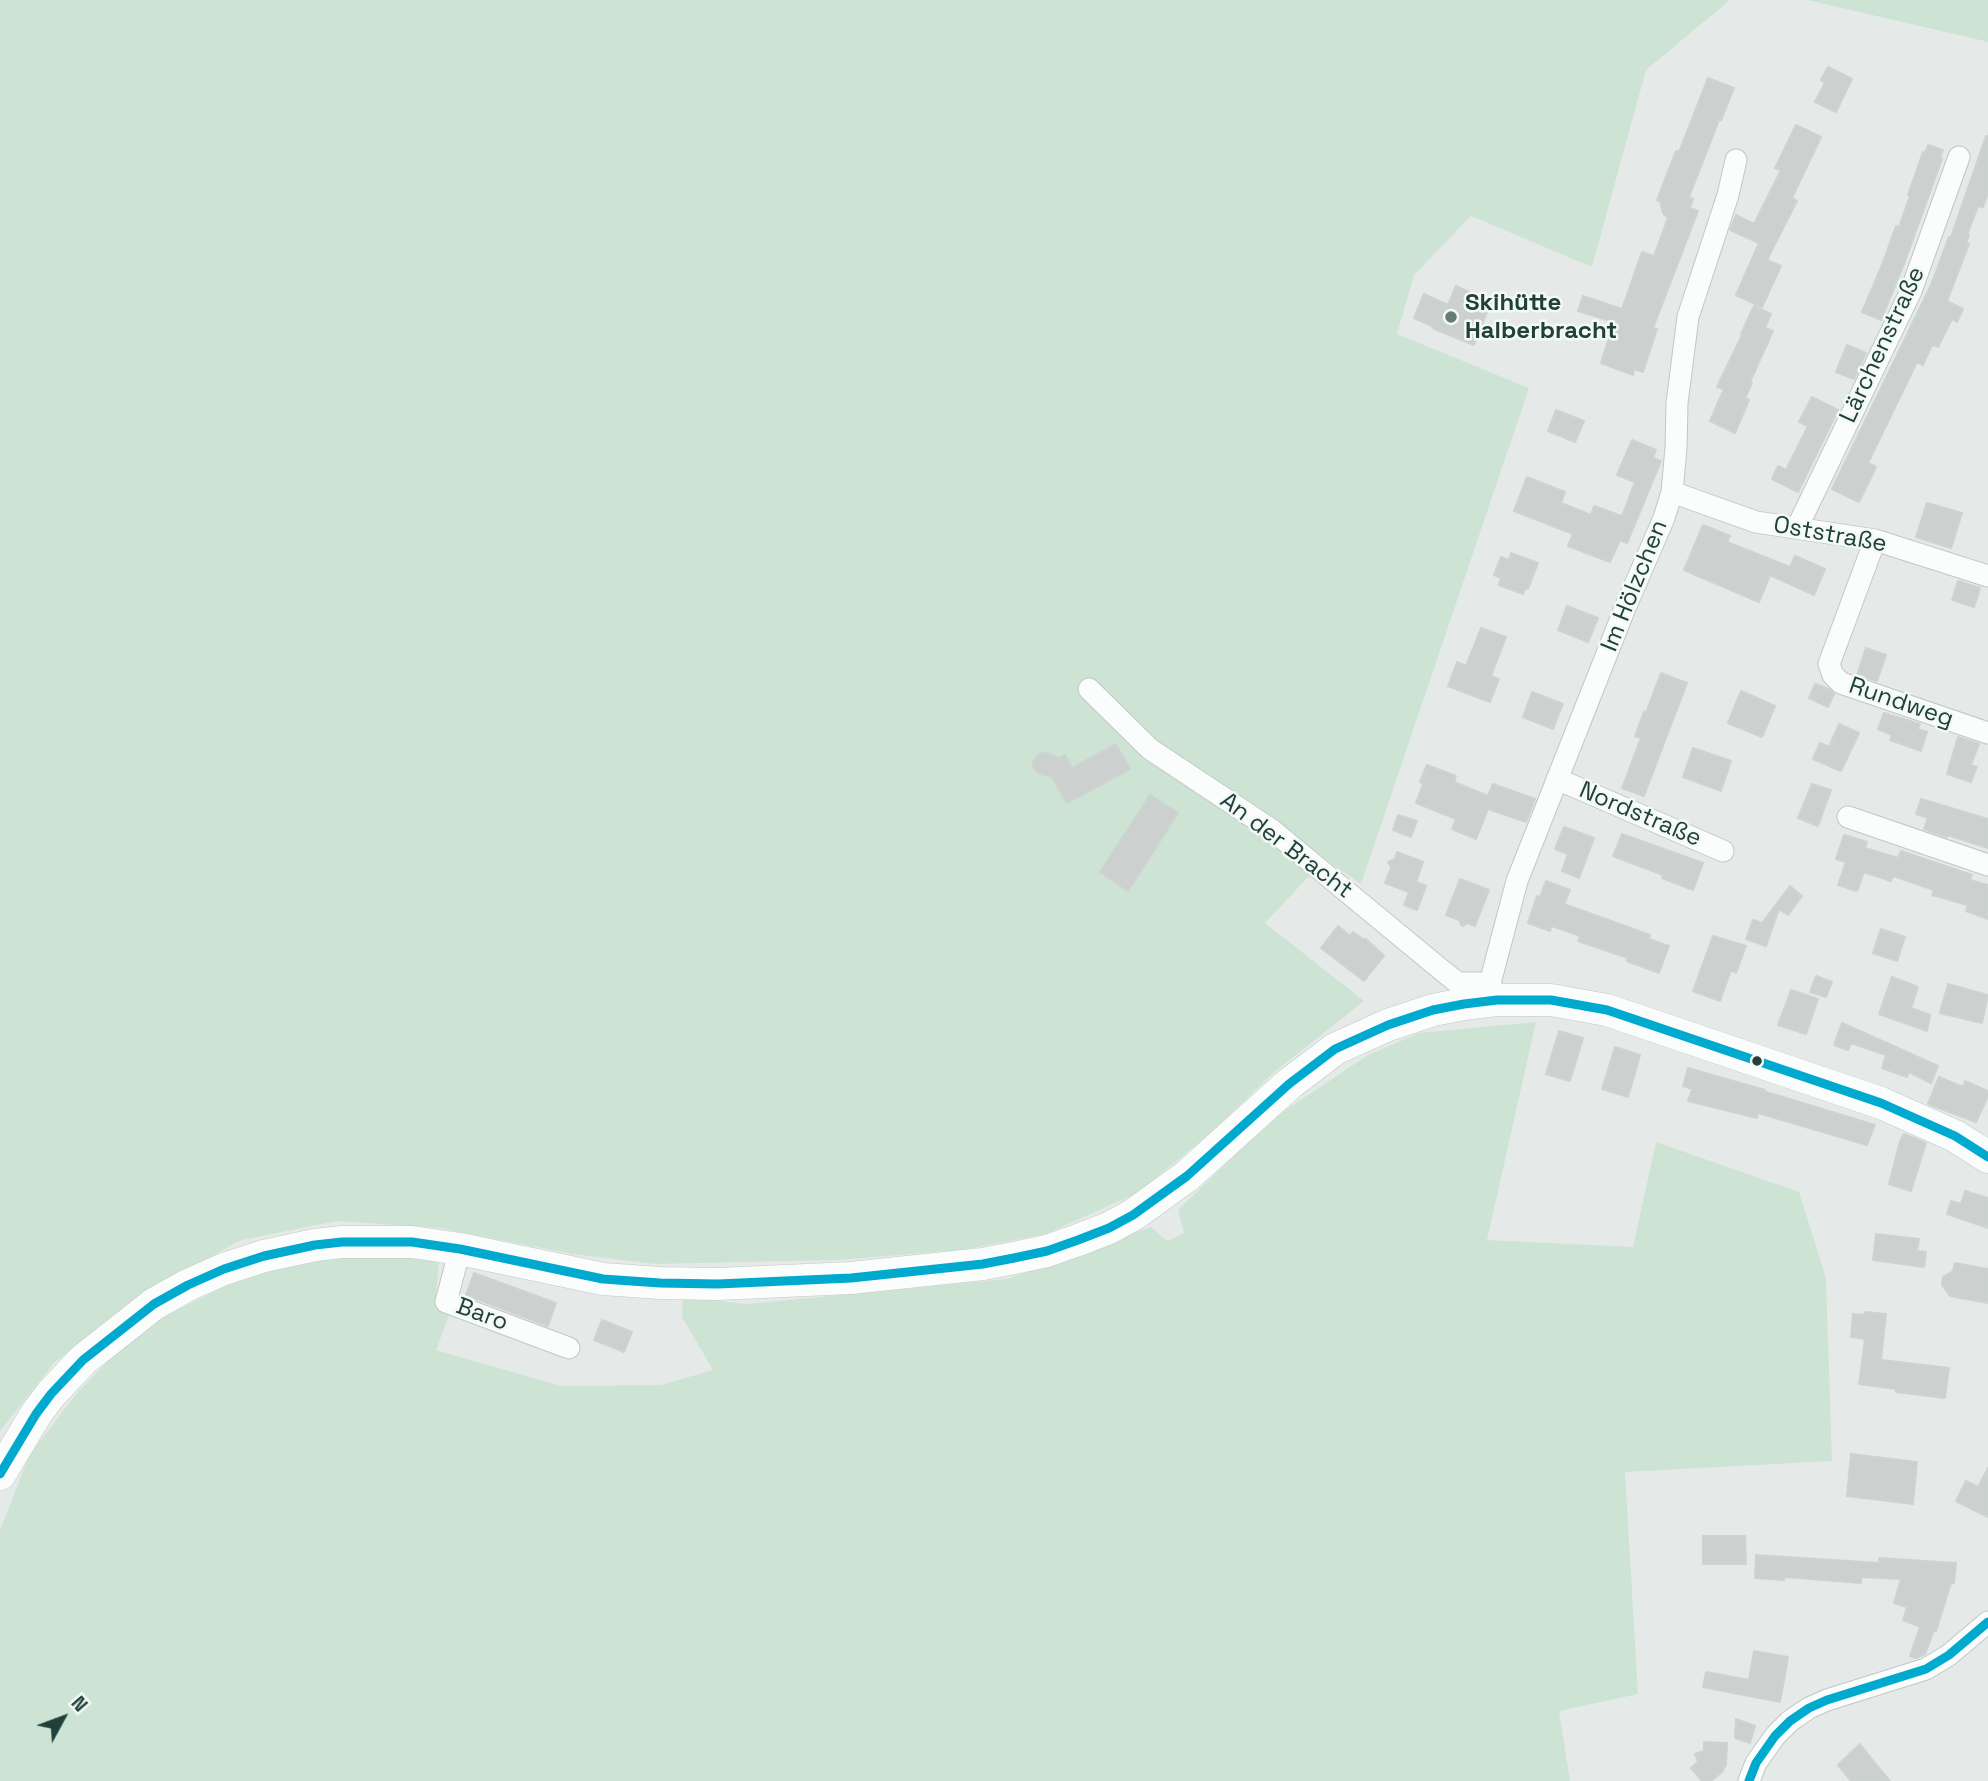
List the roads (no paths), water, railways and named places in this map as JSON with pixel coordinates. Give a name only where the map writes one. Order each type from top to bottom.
[{"type":"main road","points":[[0,1474],[51,1394],[83,1360],[123,1326],[177,1291],[224,1269],[264,1256],[315,1245],[371,1241],[412,1242],[460,1249],[603,1279],[695,1284],[851,1278],[983,1264],[1047,1251],[1109,1228],[1157,1199],[1187,1176],[1289,1084],[1335,1049],[1388,1025],[1493,991],[1607,1010],[1881,1103],[1955,1136],[1988,1157]]},
{"type":"street","name":"Lärchenstraße","points":[[1797,528],[1911,291],[1959,157]]},
{"type":"street","name":"Im Hölzchen","points":[[1493,991],[1517,881],[1664,518],[1672,492],[1677,403],[1688,317],[1728,195],[1736,160]]},
{"type":"street","name":"Oststraße","points":[[1672,492],[1756,522],[1875,540],[1988,576]]},
{"type":"street","name":"Rundweg","points":[[1875,540],[1829,664],[1833,676],[1841,683],[1988,733]]},
{"type":"street","name":"An der Bracht","points":[[1088,689],[1150,749],[1272,830],[1458,983],[1493,991]]},
{"type":"street","name":"Nordstraße","points":[[1557,779],[1723,851]]},
{"type":"street","points":[[1848,817],[1988,865]]},
{"type":"street","name":"Baro","points":[[460,1249],[446,1302],[569,1348]]},
{"type":"street","points":[[1749,1781],[1756,1763],[1775,1736],[1809,1708],[1926,1669],[1949,1655],[1988,1622]]},
{"type":"place","name":"Skihütte Halberbracht","points":[[1451,317]]}]
